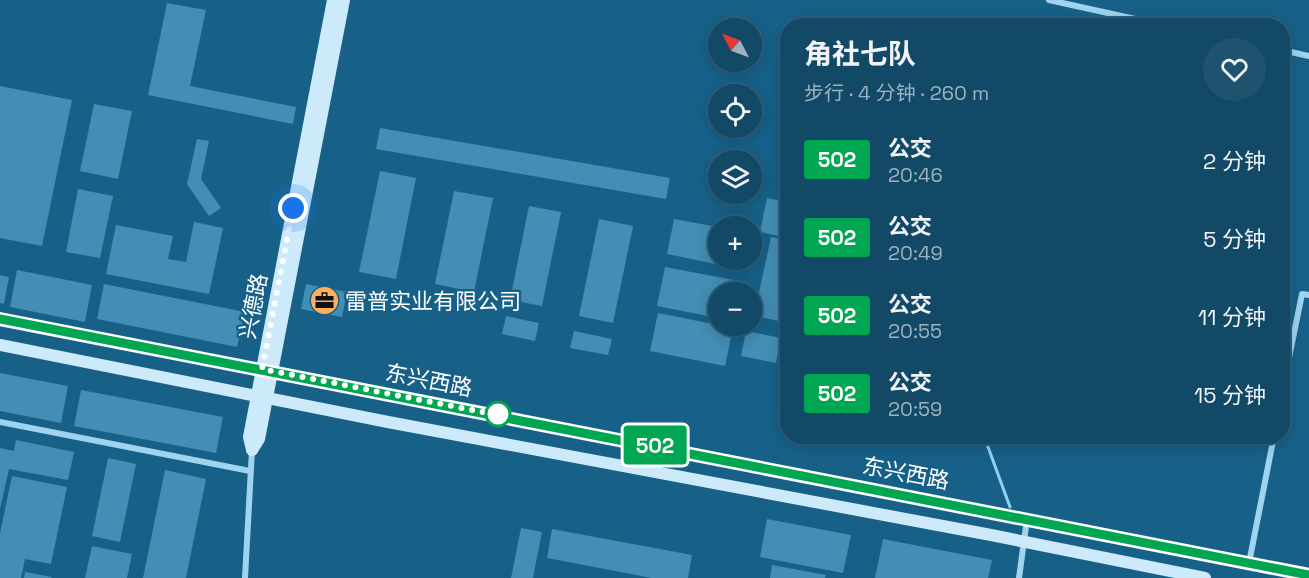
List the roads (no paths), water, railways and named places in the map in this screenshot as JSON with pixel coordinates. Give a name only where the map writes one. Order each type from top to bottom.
[{"type":"main road","name":"兴德路","points":[[252,450],[249,437],[262,396],[267,370],[333,0]]},
{"type":"main road","name":"兴德路","points":[[267,370],[344,0]]},
{"type":"main road","name":"东兴西路","points":[[0,319],[1309,575]]},
{"type":"main road","name":"东兴西路","points":[[0,345],[1205,578]]},
{"type":"street","points":[[1049,0],[1131,18]]},
{"type":"street","points":[[1290,52],[1309,56]]},
{"type":"street","points":[[1290,353],[1302,294],[1309,295]]},
{"type":"street","points":[[0,422],[250,471]]},
{"type":"street","points":[[1249,563],[1272,444]]},
{"type":"street","points":[[245,578],[252,450]]},
{"type":"street","points":[[1019,578],[1027,519]]},
{"type":"waterway","points":[[987,444],[1010,507]]},
{"type":"place","name":"雷普实业有限公司","points":[[324,301]]}]
